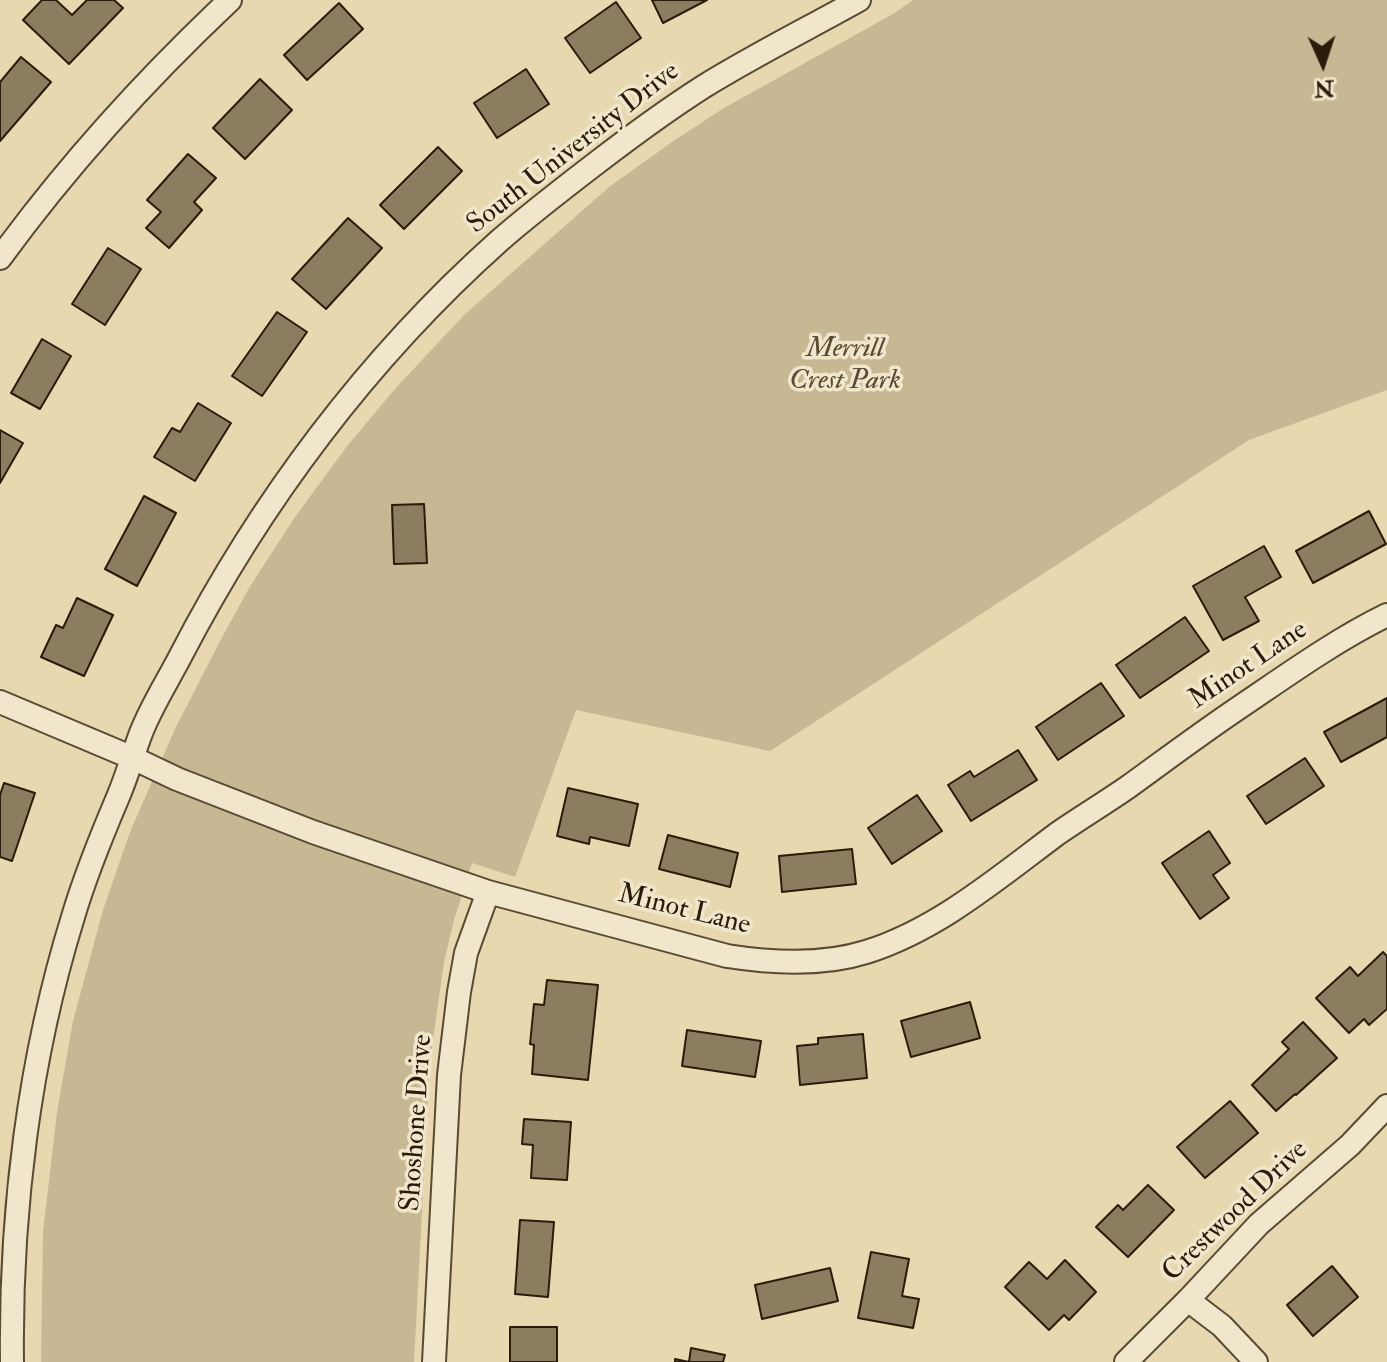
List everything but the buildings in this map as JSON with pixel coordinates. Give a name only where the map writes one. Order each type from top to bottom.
[{"type":"street","points":[[0,258],[53,189],[153,75],[230,0]]},
{"type":"street","name":"South University Drive","points":[[12,1362],[17,1213],[28,1118],[45,1024],[72,919],[141,732],[209,600],[263,515],[342,407],[459,279],[520,223],[652,121],[705,86],[859,0]]},
{"type":"street","name":"Minot Lane","points":[[0,702],[177,779],[313,832],[488,892],[727,956],[802,962],[864,953],[924,927],[1310,660],[1387,615]]},
{"type":"street","name":"Shoshone Drive","points":[[434,1362],[449,1075],[466,953],[488,892]]},
{"type":"street","name":"Crestwood Drive","points":[[1126,1362],[1259,1224],[1350,1145],[1387,1106]]},
{"type":"street","points":[[1188,1300],[1222,1326],[1256,1362]]},
{"type":"green space","name":"Merrill Crest Park","points":[[913,0],[1387,0],[1387,390],[1249,440],[770,751],[576,710],[515,877],[472,863],[454,920],[444,962],[430,1061],[414,1362],[41,1362],[43,1232],[57,1112],[73,1021],[103,910],[130,832],[175,729],[249,588],[295,517],[348,445],[464,315],[609,187],[672,142],[724,108]]}]
